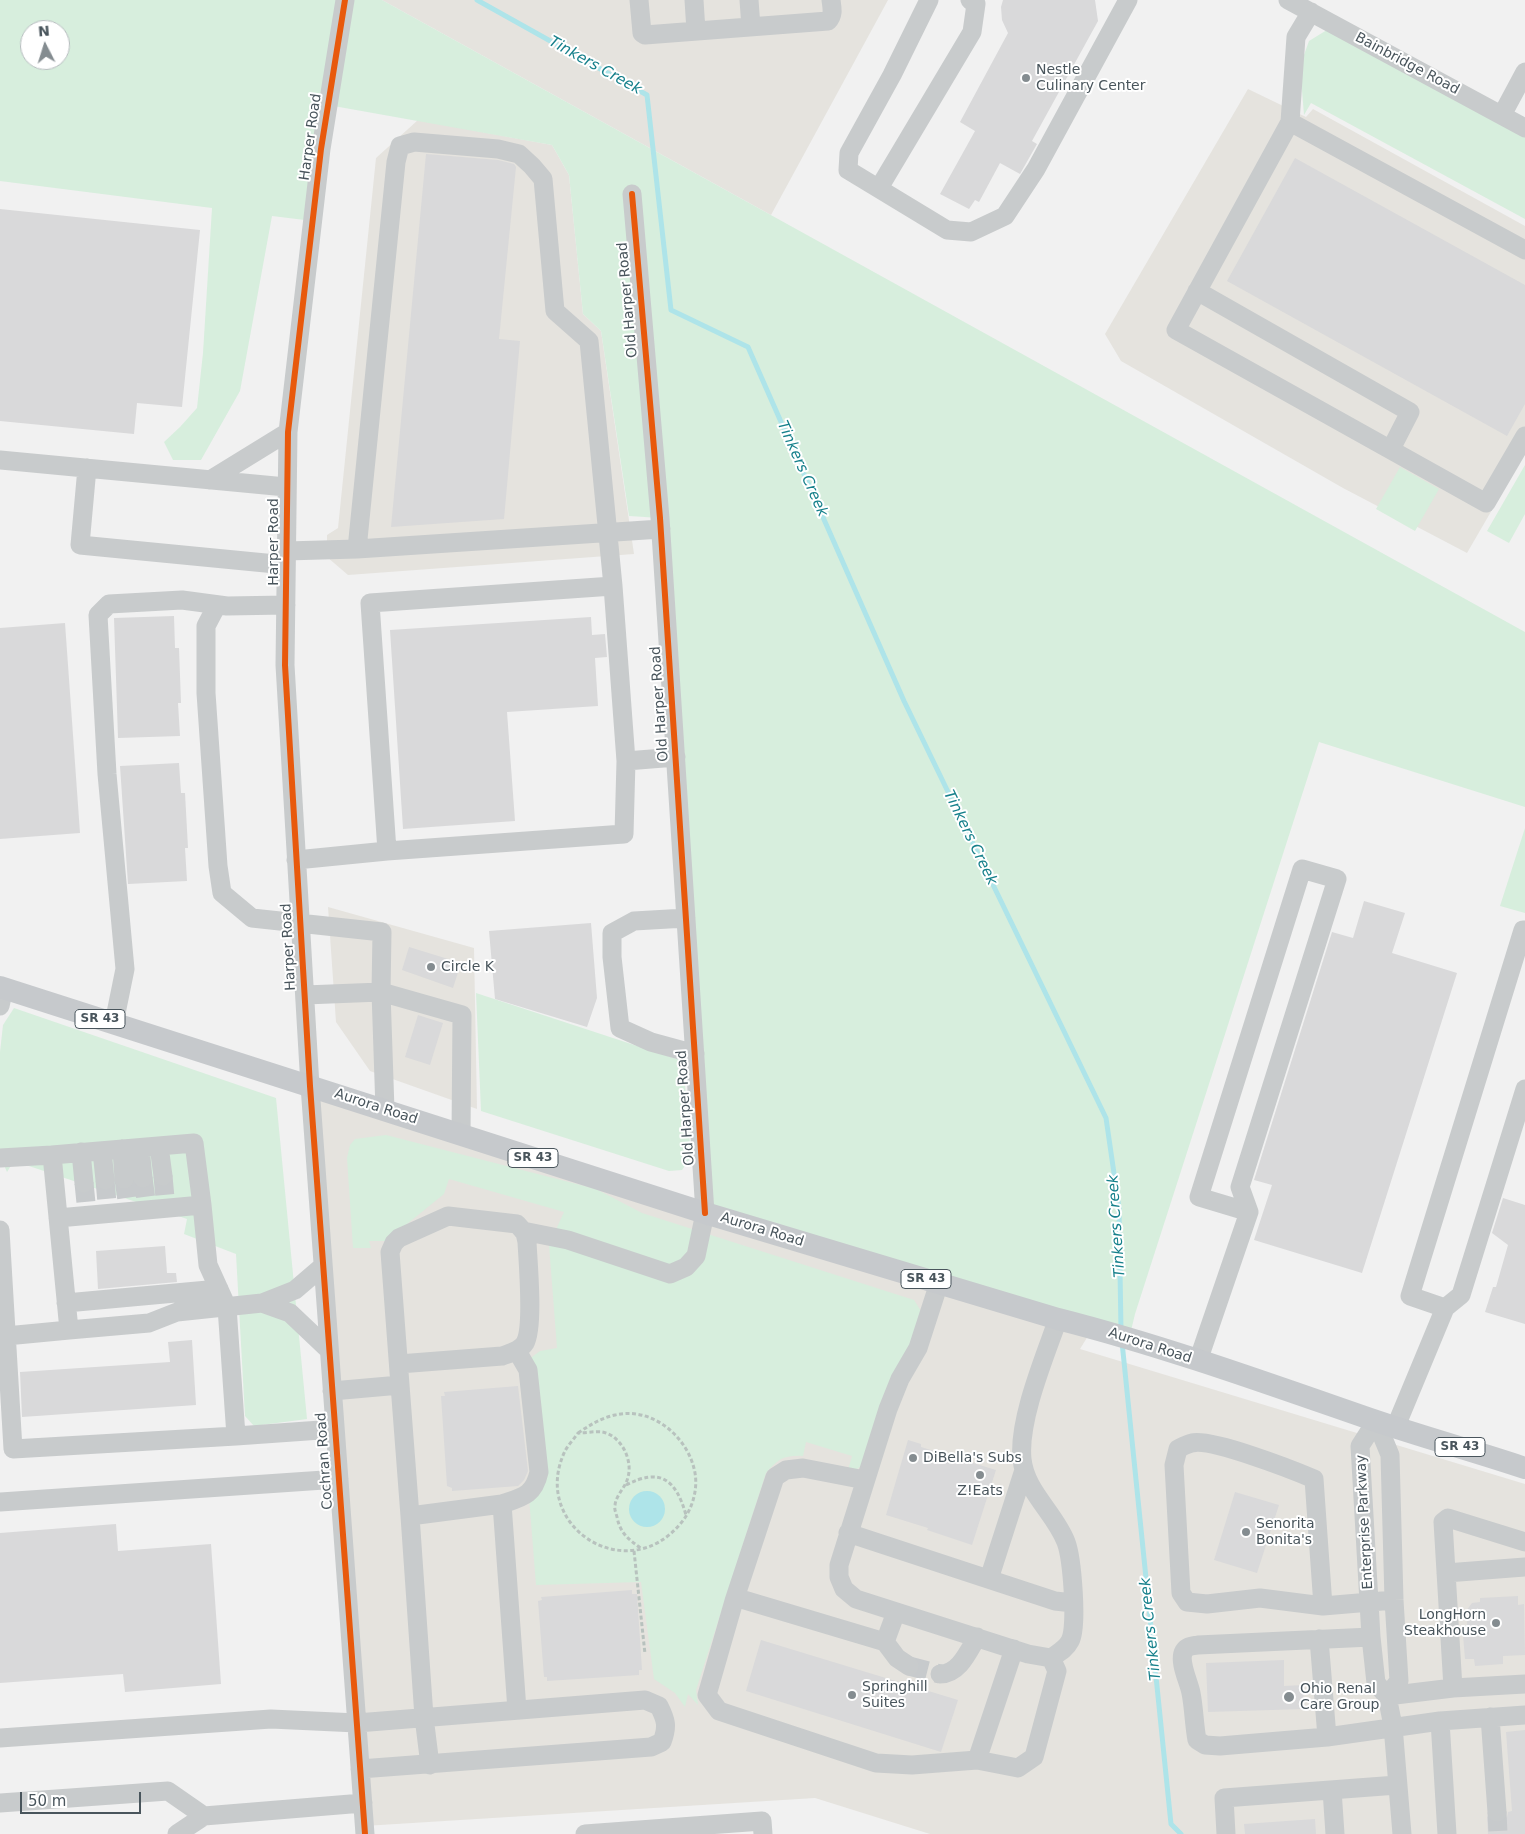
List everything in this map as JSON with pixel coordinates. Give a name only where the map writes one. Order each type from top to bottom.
[{"type":"main road","name":"Aurora Road","points":[[1,993],[114,1024],[706,1213],[1093,1328],[1525,1468]]},
{"type":"street","name":"Harper Road","points":[[310,1086],[285,665],[286,487],[288,432],[321,149],[345,0]]},
{"type":"street","points":[[639,0],[642,33],[645,35],[828,21],[831,18],[832,12],[831,0]]},
{"type":"street","points":[[694,0],[696,31]]},
{"type":"street","points":[[749,0],[751,27]]},
{"type":"street","points":[[929,0],[892,75],[849,152],[848,170],[947,230],[971,232],[1005,216],[1036,169],[1128,0]]},
{"type":"street","points":[[879,188],[972,32],[976,4],[970,0]]},
{"type":"street","name":"Bainbridge Road","points":[[1288,0],[1525,128]]},
{"type":"street","points":[[1312,12],[1296,37],[1290,122],[1176,330],[1486,503],[1525,436]]},
{"type":"street","points":[[1502,116],[1525,72]]},
{"type":"street","points":[[1290,122],[1525,250]]},
{"type":"street","points":[[296,860],[387,851],[624,834],[626,761],[613,586],[589,341],[555,311],[543,179],[519,154],[498,149],[414,142],[400,146],[396,162],[357,549]]},
{"type":"street","name":"Old Harper Road","points":[[523,1231],[568,1240],[670,1274],[686,1267],[696,1256],[706,1213],[661,528],[632,194]]},
{"type":"street","points":[[1197,291],[1410,412],[1391,450]]},
{"type":"street","points":[[210,480],[288,432]]},
{"type":"street","points":[[0,460],[286,487]]},
{"type":"street","points":[[87,468],[80,545],[286,558],[357,549],[661,528]]},
{"type":"street","points":[[387,851],[370,602],[613,586]]},
{"type":"street","points":[[114,1024],[125,969],[107,774],[98,615],[109,604],[182,600],[218,605],[286,605]]},
{"type":"street","points":[[218,605],[206,626],[206,693],[218,866],[222,892],[252,918],[382,932],[385,1110]]},
{"type":"street","points":[[626,761],[676,757]]},
{"type":"street","points":[[1198,1361],[1249,1212],[1240,1187],[1337,879],[1302,869],[1199,1197],[1249,1212]]},
{"type":"street","points":[[686,918],[634,921],[612,933],[612,957],[620,1028],[651,1042],[695,1054]]},
{"type":"street","points":[[1445,1308],[1410,1296],[1523,930],[1525,930]]},
{"type":"street","points":[[304,995],[382,992],[462,1015],[461,1134]]},
{"type":"street","name":"Cochran Road","points":[[310,1086],[365,1834]]},
{"type":"street","points":[[1386,1423],[1445,1308],[1461,1295],[1525,1089]]},
{"type":"street","points":[[0,1158],[194,1143],[208,1265],[227,1307],[236,1436]]},
{"type":"street","points":[[159,1146],[163,1176]]},
{"type":"street","points":[[131,1148],[143,1178]]},
{"type":"street","points":[[124,1179],[131,1148]]},
{"type":"street","points":[[102,1151],[104,1180]]},
{"type":"street","points":[[81,1152],[84,1183]]},
{"type":"street","points":[[52,1155],[69,1330]]},
{"type":"street","points":[[58,1218],[87,1209],[166,1203],[202,1205]]},
{"type":"street","points":[[399,1364],[502,1356],[517,1351],[525,1343],[530,1325],[527,1242],[523,1231],[517,1224],[448,1216],[399,1238],[394,1243],[390,1252],[424,1717],[430,1765]]},
{"type":"street","points":[[0,1230],[13,1449],[335,1429]]},
{"type":"street","points":[[6,1336],[149,1323],[177,1312],[262,1303],[295,1290],[323,1266]]},
{"type":"street","points":[[939,1283],[918,1348],[900,1379],[888,1409],[848,1534],[839,1566],[839,1577],[844,1589],[856,1599],[1028,1654],[1051,1658],[1064,1649],[1071,1640],[1073,1602],[1070,1563],[1066,1543],[1056,1523],[1028,1481],[1024,1470],[1021,1445],[1028,1410],[1058,1319]]},
{"type":"street","points":[[66,1303],[219,1289]]},
{"type":"street","points":[[262,1303],[290,1313],[330,1350]]},
{"type":"street","points":[[410,1516],[502,1504],[530,1493],[537,1483],[539,1472],[528,1370],[517,1351]]},
{"type":"street","points":[[332,1391],[400,1385]]},
{"type":"street","name":"Enterprise Parkway","points":[[1386,1423],[1390,1455],[1394,1600],[1399,1681],[1387,1696]]},
{"type":"street","name":"Enterprise Parkway","points":[[1386,1423],[1360,1446],[1371,1638],[1376,1683],[1387,1696],[1393,1726],[1402,1834]]},
{"type":"street","points":[[1323,1606],[1314,1479],[1288,1468],[1211,1444],[1193,1442],[1178,1449],[1174,1465],[1181,1593],[1187,1602],[1207,1604],[1260,1598],[1323,1606],[1394,1600]]},
{"type":"street","points":[[865,1480],[803,1468],[786,1470],[775,1477],[734,1601],[707,1695],[719,1711],[876,1763],[912,1765],[977,1760],[1018,1768],[1034,1757],[1057,1671],[1051,1658]]},
{"type":"street","points":[[989,1580],[1024,1470]]},
{"type":"street","points":[[0,1502],[339,1479]]},
{"type":"street","points":[[502,1504],[517,1710]]},
{"type":"street","points":[[1453,1688],[1443,1522],[1448,1518],[1525,1542]]},
{"type":"street","points":[[848,1534],[1055,1601],[1073,1602]]},
{"type":"street","points":[[1446,1573],[1525,1567]]},
{"type":"street","points":[[734,1601],[742,1599],[885,1642],[897,1658],[909,1666]]},
{"type":"street","points":[[885,1642],[896,1612]]},
{"type":"street","points":[[940,1674],[945,1674],[958,1667],[977,1638]]},
{"type":"street","points":[[1371,1638],[1319,1639],[1188,1647],[1184,1650],[1185,1677],[1191,1691],[1197,1740],[1205,1745],[1220,1746],[1327,1737],[1393,1726],[1440,1721],[1525,1715]]},
{"type":"street","points":[[1319,1639],[1327,1737]]},
{"type":"street","points":[[977,1760],[1014,1649]]},
{"type":"street","points":[[1387,1696],[1453,1688],[1525,1684]]},
{"type":"street","points":[[0,1738],[271,1719],[357,1723],[645,1700],[660,1706],[665,1719],[666,1730],[662,1742],[651,1747],[360,1769]]},
{"type":"street","points":[[1490,1717],[1496,1812]]},
{"type":"street","points":[[1440,1721],[1447,1834]]},
{"type":"street","points":[[1226,1834],[1224,1798],[1397,1785]]},
{"type":"street","points":[[1332,1790],[1335,1834]]},
{"type":"street","points":[[0,1803],[168,1791],[204,1816]]},
{"type":"street","points":[[177,1834],[204,1816],[363,1803]]},
{"type":"street","points":[[586,1834],[762,1821],[763,1834]]},
{"type":"path","points":[[617,1414],[639,1415],[660,1422],[677,1435],[689,1454],[695,1474],[694,1496],[686,1517],[673,1534],[655,1545],[642,1549],[634,1551],[613,1550],[593,1543],[576,1530],[564,1512],[558,1492],[558,1471],[565,1450],[578,1433],[596,1421],[617,1414]]},
{"type":"path","points":[[578,1433],[602,1432],[614,1437],[624,1449],[629,1462],[629,1476],[615,1506],[622,1532],[629,1540],[642,1549]]},
{"type":"path","points":[[626,1485],[641,1478],[660,1477],[670,1484],[680,1497],[686,1517]]},
{"type":"path","points":[[634,1551],[645,1654]]},
{"type":"shaded area","points":[[382,0],[888,0],[771,215]]},
{"type":"shaded area","points":[[1248,89],[1306,117],[1313,109],[1525,226],[1525,453],[1467,553],[1343,488],[1121,361],[1105,334]]},
{"type":"shaded area","points":[[418,120],[552,145],[569,175],[583,314],[601,331],[634,554],[348,575],[327,557],[327,535],[338,528],[376,158]]},
{"type":"shaded area","points":[[328,907],[474,948],[477,1109],[370,1071],[336,1022]]},
{"type":"shaded area","points":[[310,1086],[1093,1328],[1080,1349],[1525,1484],[1525,1834],[930,1834],[815,1798],[364,1826]]},
{"type":"green space","points":[[0,0],[382,0],[1525,632],[1525,807],[1319,742],[1135,1314],[1129,1339],[705,1213],[660,518],[629,516],[601,331],[583,314],[569,175],[552,145],[328,105],[313,221],[272,216],[240,391],[201,460],[173,460],[164,442],[197,408],[203,353],[212,208],[0,181]]},
{"type":"green space","points":[[1335,25],[1525,128],[1525,219],[1311,103],[1304,115],[1300,66],[1309,41]]},
{"type":"green space","points":[[1525,465],[1525,514],[1509,543],[1487,531]]},
{"type":"green space","points":[[1400,467],[1439,489],[1415,531],[1376,509]]},
{"type":"green space","points":[[1525,828],[1525,913],[1500,906]]},
{"type":"green space","points":[[476,993],[683,1061],[691,1157],[682,1170],[669,1171],[481,1111]]},
{"type":"green space","points":[[14,1008],[276,1098],[307,1419],[254,1426],[245,1416],[236,1254],[184,1234],[187,1219],[14,1161],[7,1172],[0,1156],[0,1052],[3,1025]]},
{"type":"green space","points":[[386,1135],[596,1189],[642,1213],[914,1300],[921,1311],[909,1352],[864,1464],[857,1469],[848,1470],[852,1456],[806,1442],[803,1456],[786,1457],[774,1464],[766,1473],[696,1690],[698,1705],[688,1694],[685,1707],[675,1693],[654,1679],[641,1582],[536,1585],[529,1497],[543,1481],[524,1363],[540,1351],[557,1348],[549,1245],[564,1212],[449,1179],[444,1194],[386,1241],[369,1241],[371,1248],[353,1248],[347,1158],[350,1145],[355,1139]]},
{"type":"water","points":[[647,1491],[654,1492],[660,1496],[664,1502],[664,1516],[660,1522],[654,1526],[647,1527],[640,1526],[634,1522],[630,1516],[629,1509],[630,1502],[634,1496],[640,1492]]},
{"type":"building","name":"Nestle Culinary Center","points":[[1003,0],[1095,0],[1098,21],[1032,141],[1037,144],[1020,174],[1000,163],[979,202],[975,200],[969,209],[940,194],[975,131],[960,122],[1008,33],[1002,20],[1001,7]]},
{"type":"building","points":[[426,154],[498,160],[514,164],[516,167],[499,339],[520,341],[504,519],[391,527]]},
{"type":"building","points":[[1295,158],[1525,285],[1525,404],[1507,436],[1227,281]]},
{"type":"building","points":[[0,209],[200,230],[182,407],[137,403],[134,434],[0,421]]},
{"type":"building","points":[[174,616],[175,648],[179,648],[181,703],[178,703],[180,736],[118,738],[114,618]]},
{"type":"building","points":[[591,617],[592,635],[605,634],[607,657],[595,658],[598,706],[507,712],[515,821],[403,829],[390,630]]},
{"type":"building","points":[[65,623],[80,833],[0,839],[0,628]]},
{"type":"building","points":[[179,763],[181,793],[185,793],[188,848],[185,848],[187,881],[128,884],[120,766]]},
{"type":"building","points":[[1364,901],[1405,913],[1392,953],[1457,973],[1362,1273],[1254,1240],[1272,1185],[1254,1180],[1332,932],[1353,938]]},
{"type":"building","points":[[591,923],[597,998],[587,1027],[495,999],[489,931]]},
{"type":"building","name":"Circle K","points":[[409,947],[461,963],[453,988],[402,970]]},
{"type":"building","points":[[418,1015],[443,1023],[430,1065],[405,1057]]},
{"type":"building","points":[[1503,1198],[1525,1205],[1525,1324],[1485,1312],[1493,1287],[1496,1287],[1508,1245],[1492,1233]]},
{"type":"building","points":[[165,1246],[167,1273],[176,1273],[177,1282],[98,1289],[96,1251]]},
{"type":"building","points":[[192,1340],[196,1405],[22,1417],[20,1372],[170,1362],[168,1342]]},
{"type":"building","points":[[518,1386],[528,1471],[524,1480],[518,1486],[452,1491],[452,1488],[447,1486],[441,1396],[445,1396],[444,1392]]},
{"type":"building","points":[[908,1440],[921,1444],[921,1447],[996,1470],[972,1545],[927,1530],[928,1528],[886,1515]]},
{"type":"building","name":"Senorita Bonita's","points":[[1235,1492],[1279,1505],[1257,1573],[1214,1560]]},
{"type":"building","points":[[116,1524],[118,1551],[211,1544],[221,1684],[125,1692],[123,1674],[0,1683],[0,1533]]},
{"type":"building","points":[[632,1590],[632,1594],[637,1594],[642,1670],[639,1670],[639,1675],[547,1681],[547,1677],[544,1677],[538,1601],[542,1600],[541,1597]]},
{"type":"building","name":"LongHorn Steakhouse","points":[[1518,1596],[1518,1605],[1524,1604],[1525,1655],[1503,1656],[1503,1664],[1475,1666],[1474,1659],[1465,1659],[1463,1635],[1468,1634],[1466,1611],[1472,1603],[1480,1602],[1480,1598]]},
{"type":"building","name":"Springhill Suites","points":[[761,1640],[958,1700],[941,1752],[746,1691]]},
{"type":"building","points":[[1284,1660],[1284,1686],[1303,1685],[1304,1709],[1208,1712],[1206,1663]]},
{"type":"building","points":[[1525,1730],[1525,1834],[1488,1834],[1487,1816],[1492,1822],[1498,1823],[1507,1817],[1508,1812],[1512,1811],[1506,1732]]},
{"type":"building","points":[[1315,1819],[1316,1834],[1245,1834],[1244,1824]]},
{"type":"waterway","name":"Tinkers Creek","points":[[477,0],[647,95],[671,310],[748,347],[904,701],[1106,1118],[1119,1208],[1121,1331]]},
{"type":"waterway","name":"Tinkers Creek","points":[[1122,1342],[1171,1824],[1181,1834]]},
{"type":"tunnel","points":[[163,1176],[165,1198]]},
{"type":"tunnel","points":[[143,1178],[146,1200]]},
{"type":"tunnel","points":[[124,1179],[127,1200]]},
{"type":"tunnel","points":[[105,1180],[107,1203]]},
{"type":"tunnel","points":[[84,1183],[86,1203]]},
{"type":"tunnel","points":[[909,1666],[940,1674]]},
{"type":"tunnel","points":[[1497,1812],[1498,1834]]},
{"type":"cycle path","points":[[345,0],[321,149],[288,432],[285,665],[310,1086],[365,1834]]},
{"type":"cycle path","points":[[632,194],[660,518],[705,1213]]},
{"type":"place","name":"Nestle Culinary Center","points":[[1026,78]]},
{"type":"place","name":"Circle K","points":[[431,967]]},
{"type":"place","name":"DiBella's Subs","points":[[913,1458]]},
{"type":"place","name":"Z!Eats","points":[[980,1475]]},
{"type":"place","name":"Senorita Bonita's","points":[[1246,1532]]},
{"type":"place","name":"LongHorn Steakhouse","points":[[1496,1623]]},
{"type":"place","name":"Springhill Suites","points":[[852,1695]]},
{"type":"place","name":"Ohio Renal Care Group","points":[[1289,1697]]}]
